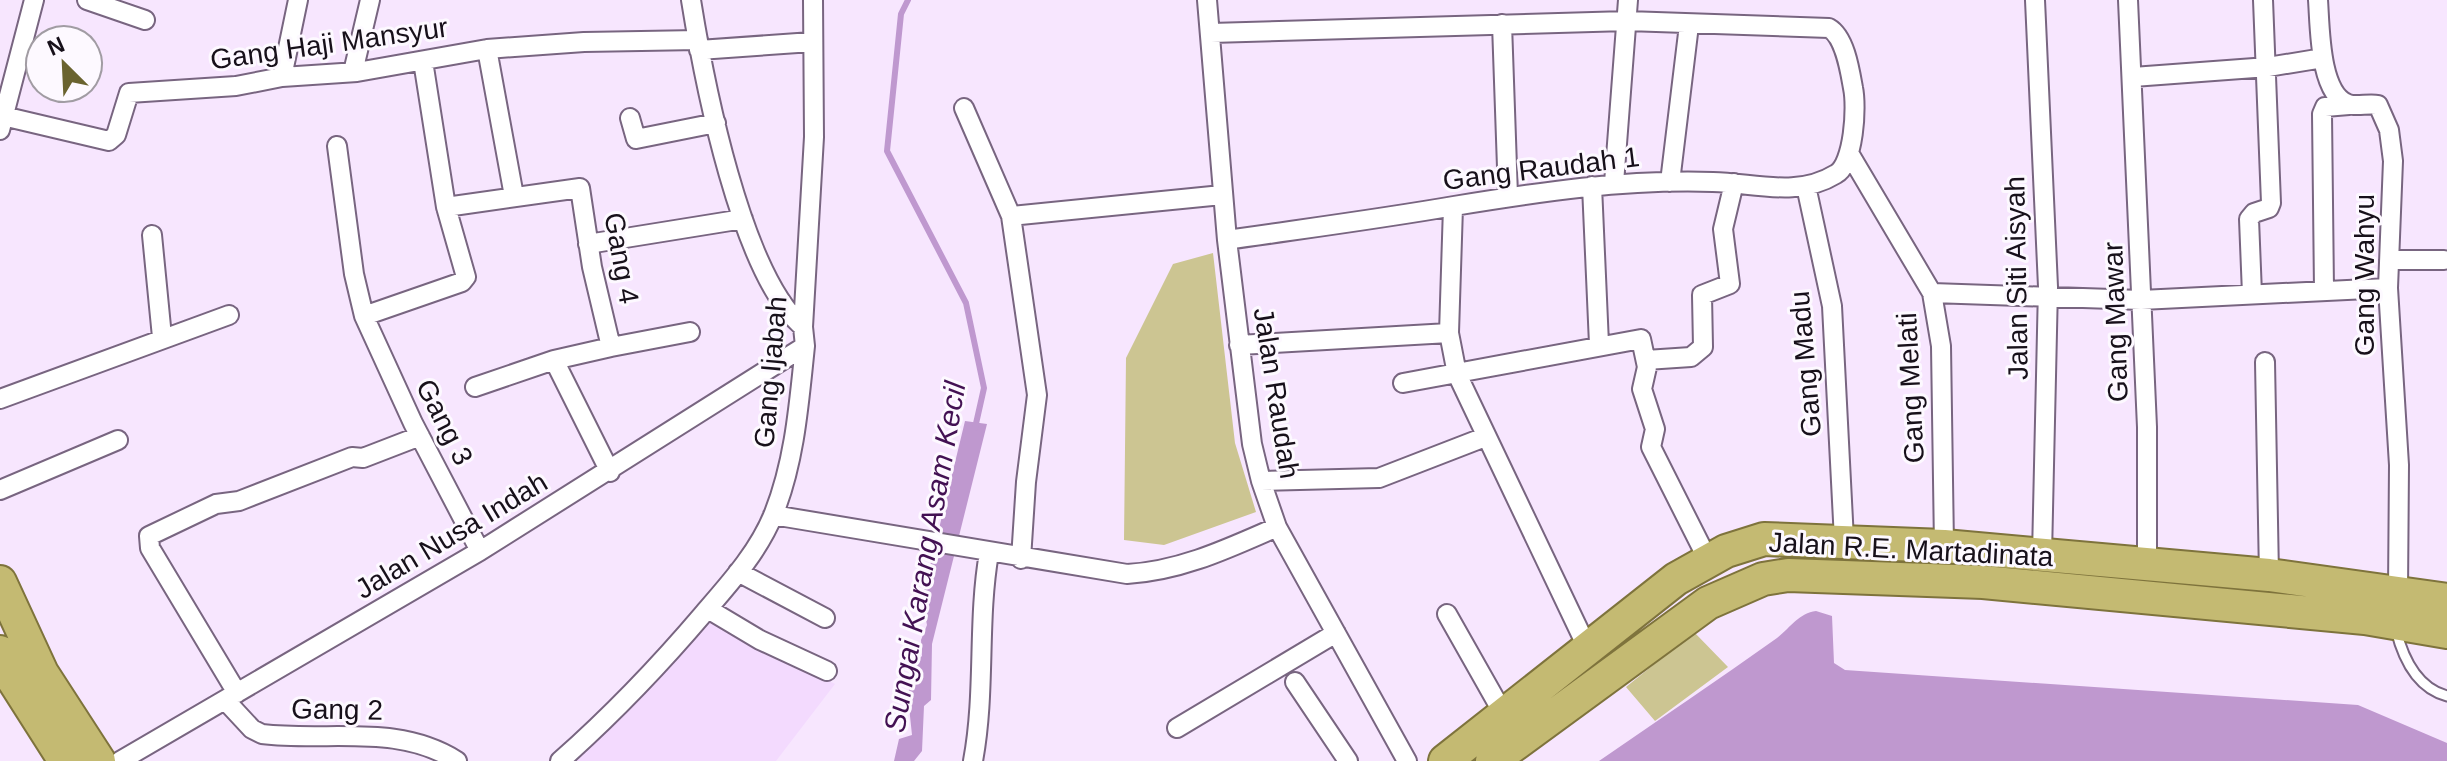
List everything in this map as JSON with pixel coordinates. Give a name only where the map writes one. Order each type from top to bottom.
[{"type":"highway","name":"Jalan R.E. Martadinata","points":[[1445,761],[1676,579],[1708,560],[1764,539],[1944,546],[2269,575],[2396,608],[2447,632]]},
{"type":"highway","name":"Jalan R.E. Martadinata","points":[[1492,761],[1708,603],[1763,579],[1825,574],[2396,608],[2447,600]]},
{"type":"highway","points":[[0,582],[42,673],[99,761]]},
{"type":"highway","points":[[0,652],[14,681],[65,761]]},
{"type":"street","points":[[2,123],[34,0]]},
{"type":"street","points":[[87,0],[145,20]]},
{"type":"street","points":[[282,77],[298,0]]},
{"type":"street","points":[[353,72],[370,0]]},
{"type":"street","points":[[691,0],[716,123],[743,219],[773,289],[784,308],[803,327]]},
{"type":"street","name":"Gang Ijabah","points":[[560,761],[611,715],[708,609],[738,572],[773,515],[789,466],[805,346],[803,327],[814,137],[813,0]]},
{"type":"street","name":"Jalan Raudah","points":[[1207,0],[1227,240],[1252,444],[1261,481],[1277,527],[1407,761]]},
{"type":"street","points":[[1614,183],[1628,0]]},
{"type":"street","name":"Jalan Siti Aisyah","points":[[2035,0],[2047,295],[2042,555]]},
{"type":"street","name":"Gang Mawar","points":[[2128,0],[2147,427],[2147,565]]},
{"type":"street","points":[[2252,294],[2249,219],[2271,203],[2263,0]]},
{"type":"street","points":[[2318,0],[2323,58],[2331,91],[2349,105]]},
{"type":"street","points":[[1211,33],[1627,21],[1834,31],[1846,61],[1856,101],[1849,153]]},
{"type":"street","points":[[1502,24],[1508,196]]},
{"type":"street","points":[[1670,182],[1689,25]]},
{"type":"street","name":"Gang Haji Mansyur","points":[[2,123],[109,141],[116,135],[129,93],[236,86],[282,77],[353,72],[487,49],[584,42],[698,45],[812,42]]},
{"type":"street","points":[[446,207],[513,196],[487,49]]},
{"type":"street","points":[[2133,77],[2268,67],[2323,58]]},
{"type":"street","points":[[364,316],[465,280],[446,207],[423,61]]},
{"type":"street","points":[[2324,290],[2322,114],[2325,107],[2349,105]]},
{"type":"street","name":"Gang Wahyu","points":[[2349,105],[2378,105],[2389,130],[2393,161],[2388,288],[2399,465],[2396,608]]},
{"type":"street","points":[[964,108],[1011,216],[1037,395],[1026,482],[1021,559]]},
{"type":"street","points":[[630,118],[636,139],[716,123]]},
{"type":"street","name":"Gang 3","points":[[337,146],[354,274],[364,316],[420,436],[480,551]]},
{"type":"street","name":"Gang Raudah 1","points":[[1227,240],[1508,196],[1614,183],[1734,183],[1784,190],[1806,186],[1841,171],[1849,153]]},
{"type":"street","name":"Gang Melati","points":[[1849,153],[1932,293],[1941,346],[1944,546]]},
{"type":"street","points":[[1646,360],[1691,357],[1703,347],[1702,295],[1730,284],[1723,229],[1734,183]]},
{"type":"street","points":[[1592,186],[1599,344]]},
{"type":"street","name":"Gang Madu","points":[[1806,186],[1832,306],[1832,540]]},
{"type":"street","name":"Gang 4","points":[[475,387],[554,360],[611,347],[588,244],[580,188],[513,196]]},
{"type":"street","points":[[1011,216],[1222,195]]},
{"type":"street","points":[[1453,207],[1449,333],[1457,374],[1587,647]]},
{"type":"street","points":[[588,244],[743,219]]},
{"type":"street","points":[[152,235],[162,337]]},
{"type":"street","points":[[2389,260],[2444,260]]},
{"type":"street","points":[[1932,293],[2141,300],[2388,288]]},
{"type":"street","points":[[0,399],[162,337],[229,315]]},
{"type":"street","points":[[611,347],[690,332]]},
{"type":"street","points":[[1239,345],[1449,333]]},
{"type":"street","points":[[1403,383],[1638,338],[1643,341],[1646,360],[1642,389],[1655,429],[1651,447],[1708,560]]},
{"type":"street","name":"Jalan Nusa Indah","points":[[120,761],[480,551],[610,472],[805,346]]},
{"type":"street","points":[[554,360],[610,472]]},
{"type":"street","points":[[2265,362],[2269,575]]},
{"type":"street","name":"Gang 2","points":[[420,436],[363,458],[352,457],[239,501],[216,504],[149,536],[150,548],[252,729],[262,734],[390,737],[430,746],[457,761]]},
{"type":"street","points":[[1261,481],[1379,478],[1485,437]]},
{"type":"street","points":[[0,490],[118,440]]},
{"type":"street","points":[[773,515],[930,540],[1021,559],[1107,572],[1149,573],[1203,559],[1277,527]]},
{"type":"street","points":[[973,761],[982,707],[981,608],[989,553]]},
{"type":"street","points":[[738,572],[825,618]]},
{"type":"street","points":[[708,609],[760,640],[827,671]]},
{"type":"street","points":[[1447,614],[1503,713]]},
{"type":"street","points":[[1177,728],[1336,633]]},
{"type":"street","points":[[1295,682],[1348,761]]},
{"type":"lane","points":[[2396,608],[2408,662],[2428,687],[2447,696]]},
{"type":"shaded area","points":[[1213,253],[1235,443],[1256,512],[1164,545],[1124,540],[1126,358],[1173,264]]},
{"type":"shaded area","points":[[965,421],[987,424],[932,644],[931,700],[924,706],[922,751],[914,761],[894,761],[899,739],[912,735],[908,697],[912,665],[922,656],[921,640],[927,625],[922,599]]},
{"type":"shaded area","points":[[1816,611],[1832,616],[1834,663],[1845,670],[2358,705],[2447,743],[2447,761],[1599,761],[1777,638],[1800,618]]},
{"type":"shaded area","points":[[712,618],[835,684],[776,761],[564,761]]},
{"type":"shaded area","points":[[1694,632],[1728,667],[1655,721],[1626,687]]},
{"type":"waterway","name":"Sungai Karang Asam Kecil","points":[[908,0],[901,14],[887,151],[966,303],[984,388],[975,428]]}]
